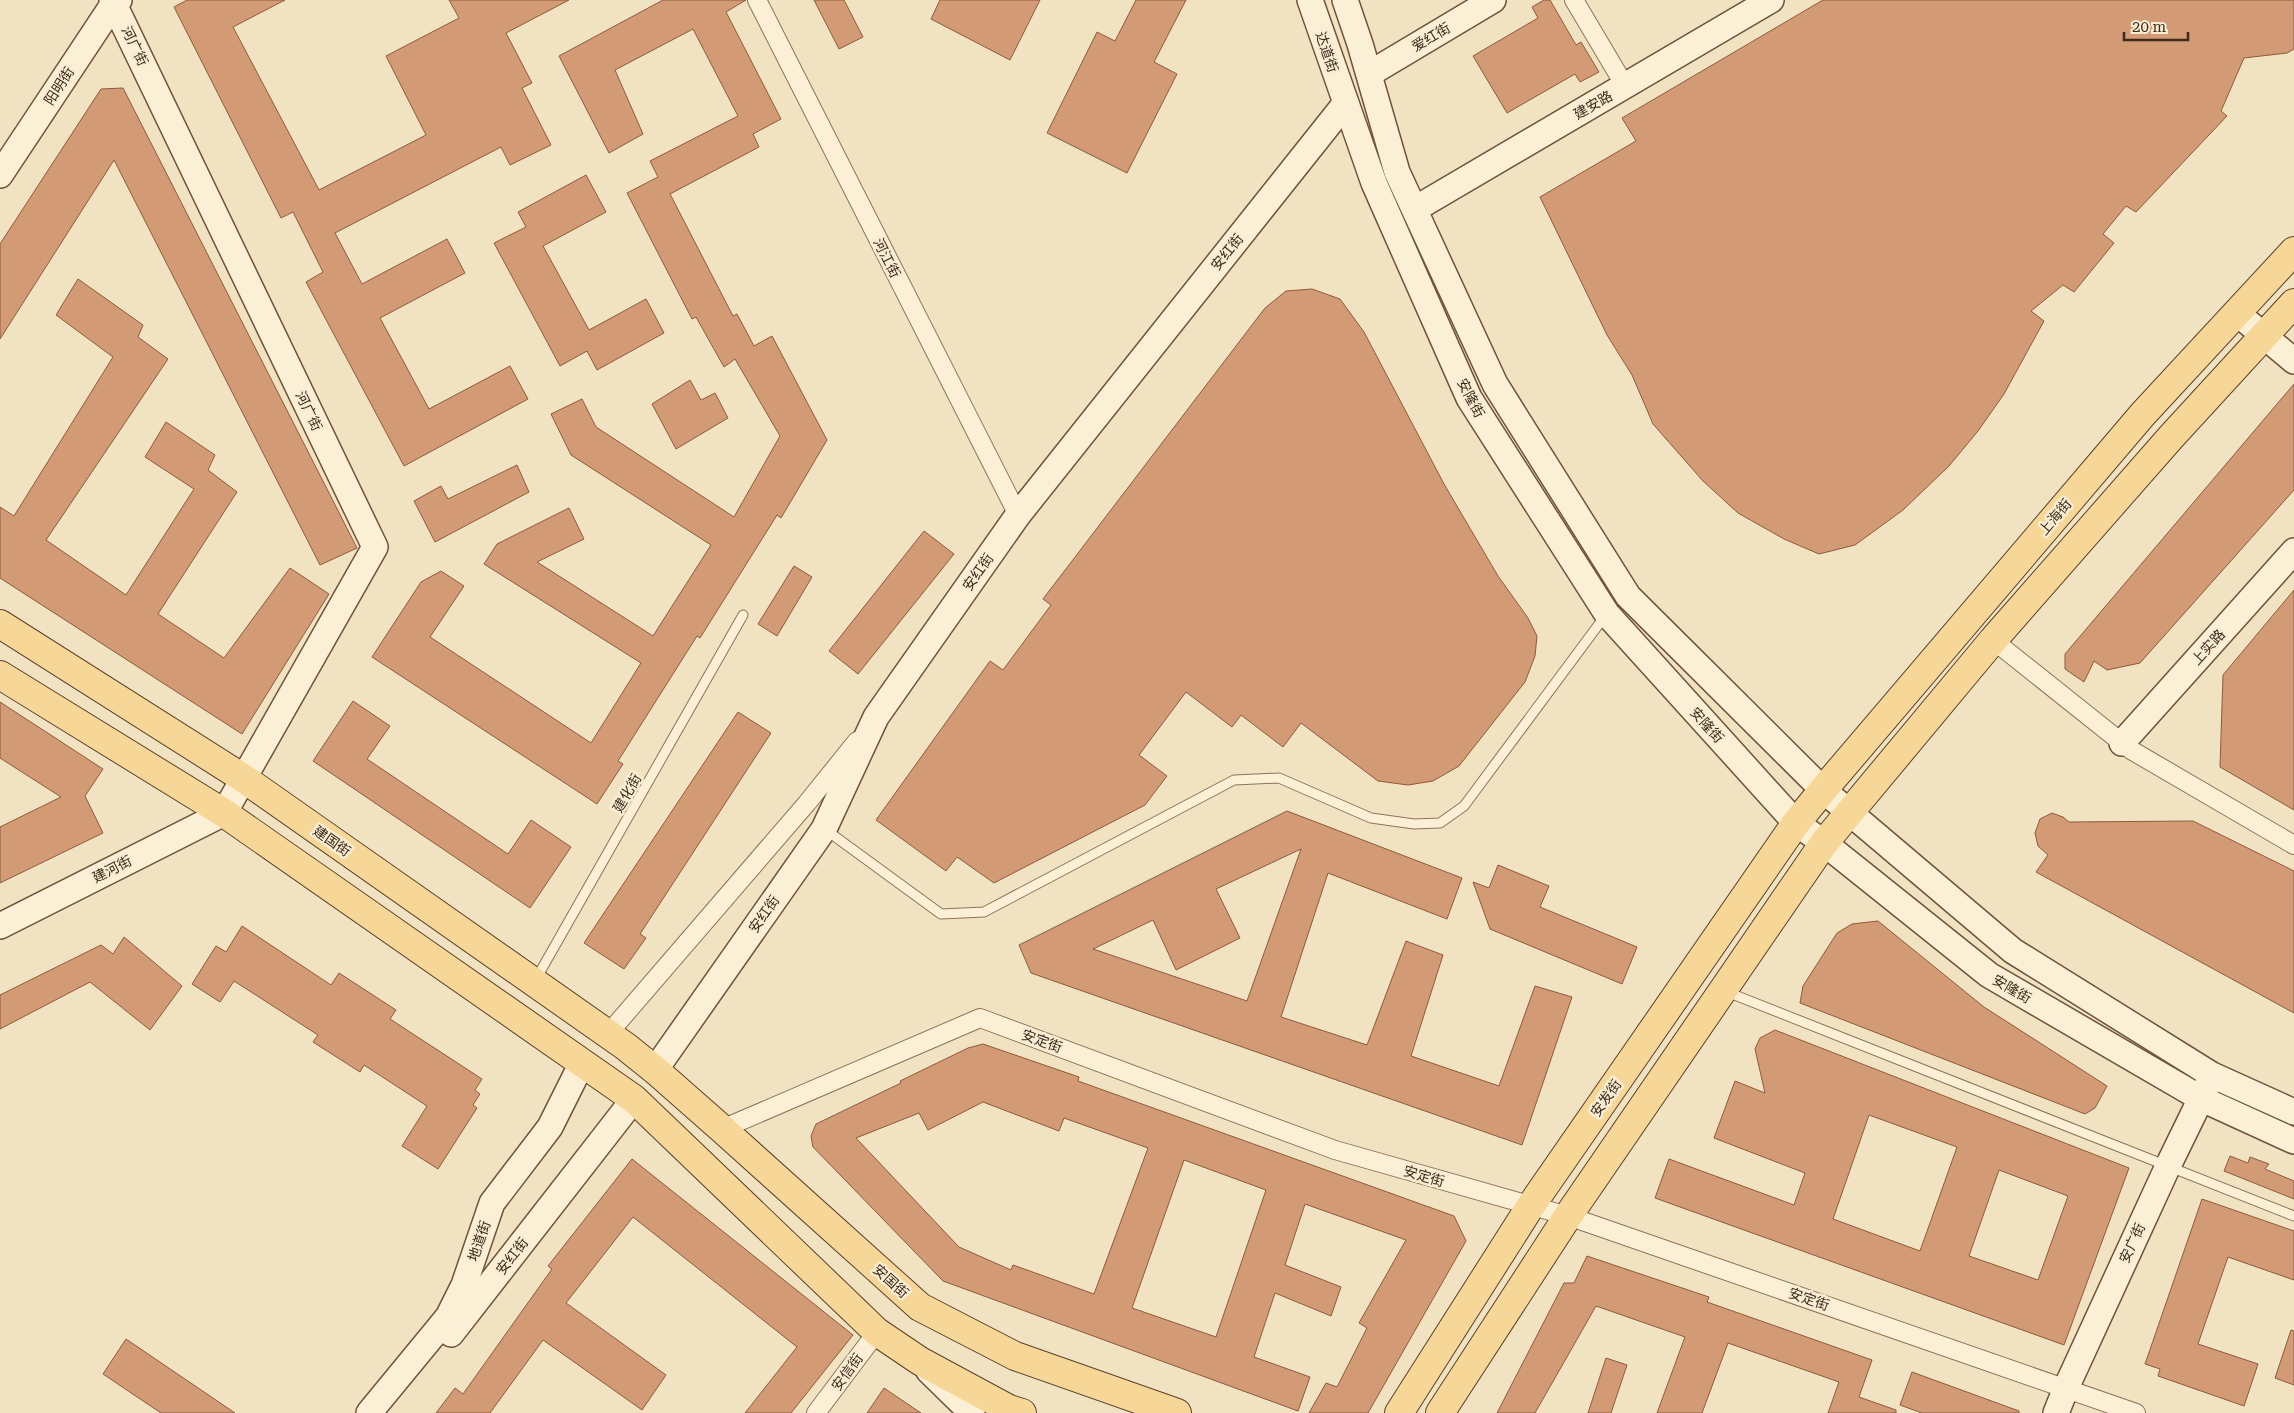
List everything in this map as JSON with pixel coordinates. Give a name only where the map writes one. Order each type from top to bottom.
[{"type":"main road","name":"达道街","points":[[1310,0],[1345,104]]},
{"type":"main road","points":[[1345,0],[1369,74]]},
{"type":"main road","name":"爱红街","points":[[1369,74],[1492,0]]},
{"type":"main road","name":"建安路","points":[[1415,209],[1771,0]]},
{"type":"main road","name":"阳明街","points":[[0,175],[115,1]]},
{"type":"main road","name":"河广街","points":[[115,1],[374,548],[224,813]]},
{"type":"main road","name":"安隆街","points":[[1369,74],[1397,172],[1495,384],[1628,596],[1823,790],[2013,951],[2212,1075],[2294,1112]]},
{"type":"main road","name":"安红街","points":[[655,1070],[824,829],[876,717],[1018,515],[1345,104]]},
{"type":"main road","name":"安隆街","points":[[1345,104],[1374,183],[1469,398],[1607,614],[1796,823],[1824,843],[1989,975],[2202,1099],[2294,1141]]},
{"type":"main road","name":"上海街","points":[[1823,790],[2143,414],[2238,314],[2294,251]]},
{"type":"main road","points":[[1440,1413],[1568,1216],[1824,843],[1993,640],[2171,437],[2294,303]]},
{"type":"main road","points":[[2238,314],[2294,361]]},
{"type":"main road","name":"上实路","points":[[2122,743],[2294,551]]},
{"type":"main road","name":"建国街","points":[[0,624],[243,778],[534,984],[608,1034],[655,1070]]},
{"type":"main road","points":[[0,675],[224,813],[634,1099],[877,1332],[920,1361],[1022,1413]]},
{"type":"main road","name":"安发街","points":[[1399,1413],[1530,1207],[1796,823],[1823,790]]},
{"type":"main road","name":"建河街","points":[[0,926],[224,813]]},
{"type":"main road","name":"地道街","points":[[369,1413],[448,1317],[464,1285],[492,1203],[550,1127],[582,1063]]},
{"type":"main road","name":"安国街","points":[[655,1070],[920,1307],[1015,1356],[1177,1413]]},
{"type":"main road","name":"安广街","points":[[2056,1413],[2168,1166],[2212,1075]]},
{"type":"main road","name":"安红街","points":[[390,1413],[634,1099]]},
{"type":"main road","points":[[920,1361],[972,1413]]},
{"type":"street","name":"河江街","points":[[757,0],[1018,515]]},
{"type":"street","points":[[1574,0],[1625,86]]},
{"type":"street","points":[[1345,104],[1369,74]]},
{"type":"street","points":[[1993,640],[2122,743],[2294,845]]},
{"type":"street","points":[[608,1034],[807,802],[876,717]]},
{"type":"street","name":"安定街","points":[[722,1129],[980,1018],[1335,1150],[1530,1207],[1568,1216],[2136,1413]]},
{"type":"street","name":"安信街","points":[[816,1413],[877,1332]]},
{"type":"lane","points":[[824,829],[940,914],[984,912],[1234,780],[1278,778],[1370,818],[1414,824],[1440,823],[1464,806],[1607,614]]},
{"type":"lane","name":"建化街","points":[[534,984],[743,615]]},
{"type":"lane","points":[[1724,991],[2294,1216]]},
{"type":"building","points":[[187,0],[285,0],[233,27],[319,190],[426,135],[386,56],[459,18],[449,0],[569,0],[506,33],[532,83],[522,88],[551,145],[510,165],[501,147],[335,233],[362,284],[447,239],[465,273],[380,318],[429,409],[510,366],[528,399],[404,466],[306,282],[323,272],[293,212],[281,218],[174,7]]},
{"type":"building","points":[[663,0],[746,0],[726,12],[781,119],[753,134],[759,147],[670,194],[733,316],[737,314],[754,346],[772,336],[827,440],[781,518],[777,515],[700,638],[697,636],[618,761],[623,764],[597,804],[372,657],[421,582],[441,571],[464,586],[430,637],[591,743],[641,663],[484,564],[497,544],[569,508],[584,539],[537,562],[653,636],[711,545],[571,455],[551,414],[582,399],[596,427],[734,517],[780,436],[735,359],[724,367],[696,317],[692,319],[627,193],[658,177],[650,161],[738,116],[693,29],[615,70],[643,134],[609,153],[559,56]]},
{"type":"building","points":[[814,0],[844,0],[863,37],[839,49]]},
{"type":"building","points":[[940,0],[1040,0],[1010,60],[931,19]]},
{"type":"building","points":[[1136,0],[1186,0],[1154,62],[1177,74],[1127,173],[1047,133],[1097,32],[1115,41]]},
{"type":"building","points":[[1544,0],[1550,0],[1576,45],[1581,42],[1599,72],[1580,82],[1575,74],[1507,113],[1473,56],[1538,18],[1532,7]]},
{"type":"building","points":[[1823,0],[2294,0],[2294,49],[2287,53],[2244,58],[2221,111],[2227,116],[2136,212],[2126,206],[2103,234],[2114,243],[2074,292],[2063,285],[2031,311],[2044,321],[2004,394],[1978,431],[1949,466],[1903,510],[1855,545],[1819,554],[1784,539],[1738,513],[1703,481],[1653,424],[1632,375],[1607,335],[1540,197],[1636,141],[1622,118]]},
{"type":"building","points":[[123,88],[357,548],[320,565],[114,160],[0,339],[0,244],[101,89]]},
{"type":"building","points":[[586,175],[606,212],[543,246],[589,330],[646,299],[664,333],[597,370],[587,351],[560,366],[494,243],[526,227],[518,212]]},
{"type":"building","points":[[78,279],[143,325],[138,337],[168,359],[46,540],[126,595],[194,489],[145,457],[166,422],[215,455],[208,470],[237,492],[158,614],[224,658],[290,568],[329,594],[242,734],[0,578],[0,507],[14,516],[113,357],[56,315]]},
{"type":"building","points":[[1312,289],[1340,299],[1364,332],[1444,484],[1498,576],[1528,618],[1537,636],[1535,656],[1525,682],[1459,766],[1433,781],[1408,785],[1378,781],[1301,723],[1283,747],[1241,715],[1232,727],[1186,692],[1139,755],[1167,776],[1145,805],[994,883],[957,857],[946,871],[876,820],[990,661],[1003,670],[1051,605],[1043,599],[1265,308],[1286,291]]},
{"type":"building","points":[[690,380],[701,400],[715,393],[728,418],[676,449],[652,404]]},
{"type":"building","points":[[2294,384],[2294,490],[2140,663],[2107,670],[2094,661],[2084,682],[2065,669],[2065,654]]},
{"type":"building","points":[[517,465],[529,492],[435,542],[414,501],[441,486],[448,499]]},
{"type":"building","points":[[924,531],[954,554],[858,674],[829,651]]},
{"type":"building","points":[[794,566],[812,577],[777,636],[758,624]]},
{"type":"building","points":[[2294,590],[2294,810],[2220,767],[2223,675]]},
{"type":"building","points":[[353,701],[390,726],[367,759],[508,854],[531,820],[571,847],[530,908],[313,761]]},
{"type":"building","points":[[0,702],[103,769],[85,796],[103,833],[0,883],[0,827],[61,797],[0,758]]},
{"type":"building","points":[[738,712],[771,733],[640,934],[646,938],[624,969],[584,943]]},
{"type":"building","points":[[1287,811],[1462,878],[1447,919],[1328,873],[1281,1017],[1367,1045],[1406,941],[1443,955],[1411,1056],[1499,1086],[1535,986],[1572,997],[1522,1145],[1031,973],[1019,945]],"holes":[[[1301,849],[1247,1001],[1093,949],[1153,920],[1176,970],[1240,938],[1216,889]]]},
{"type":"building","points":[[2052,813],[2063,817],[2069,822],[2193,821],[2294,871],[2294,1013],[2036,872],[2048,855],[2038,846],[2035,833],[2040,819]]},
{"type":"building","points":[[1498,865],[1549,886],[1540,907],[1637,947],[1622,984],[1490,929],[1473,882],[1489,888]]},
{"type":"building","points":[[1878,921],[1984,1007],[2107,1086],[2095,1108],[2085,1114],[1800,1003],[1803,986],[1837,933],[1852,924]]},
{"type":"building","points":[[242,926],[331,985],[339,973],[396,1010],[390,1019],[482,1079],[475,1090],[480,1094],[473,1105],[477,1108],[438,1169],[402,1146],[427,1106],[364,1065],[360,1072],[313,1042],[318,1035],[234,981],[220,1002],[192,984],[216,946],[226,952]]},
{"type":"building","points":[[124,937],[182,986],[150,1030],[90,982],[0,1029],[0,995],[101,945],[113,954]]},
{"type":"building","points":[[1775,1030],[2129,1168],[2064,1345],[1655,1198],[1669,1159],[1794,1205],[1805,1173],[1714,1138],[1735,1081],[1765,1093],[1755,1049],[1760,1038]],"holes":[[[1869,1115],[1957,1147],[1920,1251],[1833,1219]],[[1999,1170],[2068,1196],[2038,1280],[1969,1256]]]},
{"type":"building","points":[[983,1044],[1079,1077],[1078,1081],[1454,1216],[1466,1241],[1368,1413],[1309,1413],[1326,1383],[1337,1387],[1367,1328],[1359,1323],[1406,1240],[1305,1204],[1285,1265],[1341,1287],[1331,1316],[1275,1293],[1254,1357],[1310,1377],[1298,1411],[943,1281],[813,1147],[811,1136],[816,1124],[968,1048]],"holes":[[[983,1102],[1059,1131],[1064,1118],[1148,1148],[1094,1294],[1013,1265],[1011,1270],[959,1247],[856,1138],[919,1113],[928,1130]],[[1184,1160],[1266,1190],[1216,1337],[1132,1308]]]},
{"type":"building","points":[[2230,1156],[2248,1163],[2250,1157],[2269,1164],[2265,1169],[2294,1181],[2294,1199],[2224,1171]]},
{"type":"building","points":[[632,1159],[853,1335],[791,1413],[745,1413],[797,1347],[633,1217],[566,1303],[666,1375],[642,1410],[543,1340],[490,1413],[436,1413],[455,1388],[463,1394],[552,1269],[548,1266]]},
{"type":"building","points":[[2202,1199],[2294,1231],[2294,1280],[2228,1257],[2198,1344],[2258,1364],[2244,1406],[2158,1376],[2160,1369],[2145,1364]]},
{"type":"building","points":[[1587,1256],[1709,1297],[1707,1302],[1872,1360],[1859,1397],[1896,1410],[1896,1413],[1828,1413],[1839,1382],[1728,1343],[1702,1413],[1657,1413],[1685,1337],[1596,1306],[1535,1413],[1497,1413],[1564,1283],[1574,1283]]},
{"type":"building","points":[[2291,1330],[2294,1331],[2294,1385],[2275,1378]]},
{"type":"building","points":[[126,1339],[235,1413],[161,1413],[103,1374]]},
{"type":"building","points":[[1606,1358],[1627,1365],[1611,1413],[1588,1413]]},
{"type":"building","points":[[1912,1372],[2019,1411],[2019,1413],[1922,1413],[1900,1405]]},
{"type":"building","points":[[884,1388],[921,1413],[867,1413]]}]
